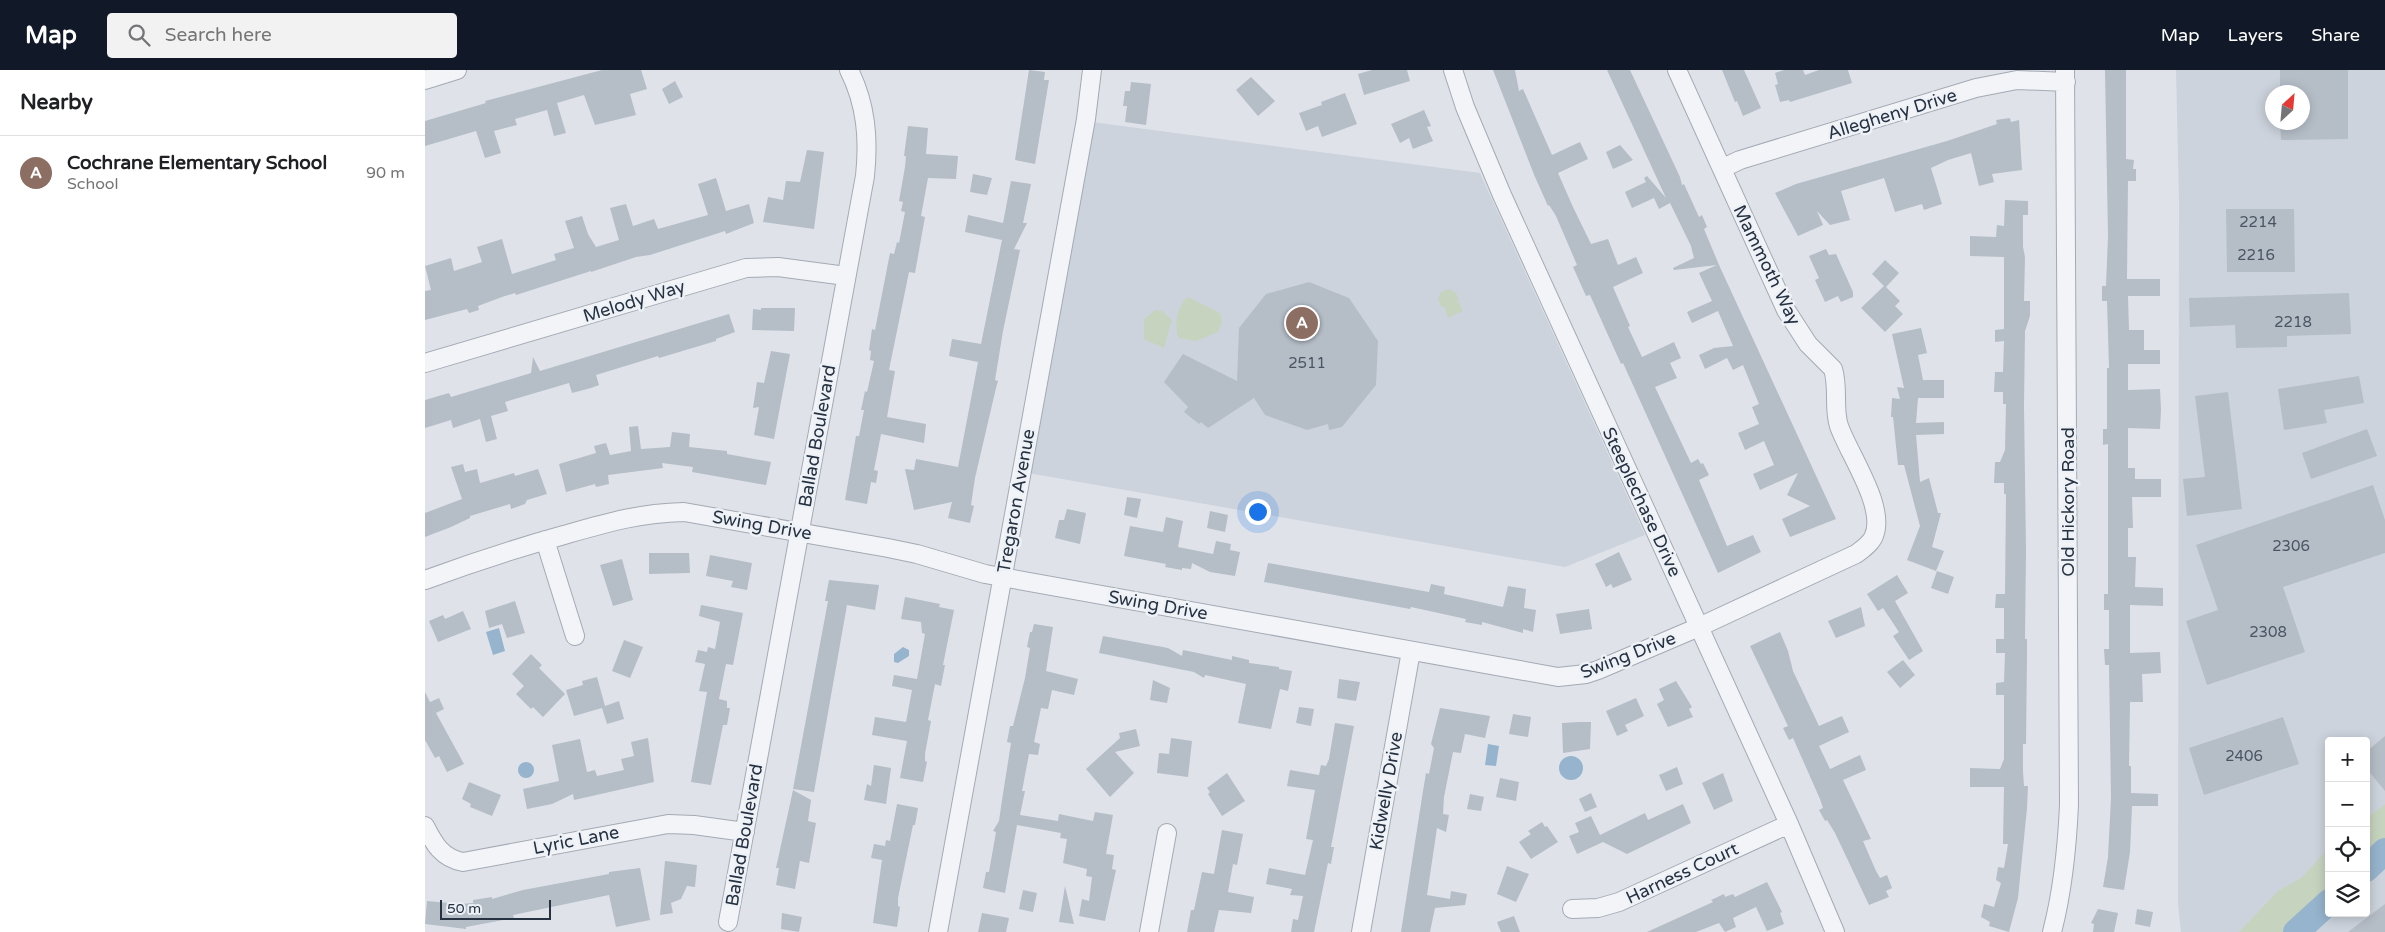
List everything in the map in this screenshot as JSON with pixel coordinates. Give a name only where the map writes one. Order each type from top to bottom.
[{"type":"street","points":[[425,80],[457,70]]},
{"type":"street","name":"Ballad Boulevard","points":[[728,922],[865,176],[868,149],[864,113],[849,70]]},
{"type":"street","name":"Tregaron Avenue","points":[[938,932],[1086,119],[1092,70]]},
{"type":"street","name":"Steeplechase Drive","points":[[1453,70],[1465,107],[1502,195],[1789,824],[1835,932]]},
{"type":"street","name":"Mammoth Way","points":[[1677,70],[1790,318],[1808,344],[1833,369],[1835,409],[1839,426],[1877,513],[1873,539]]},
{"type":"street","name":"Allegheny Drive","points":[[1723,168],[1740,160],[1976,88],[2017,80],[2065,76]]},
{"type":"street","name":"Old Hickory Road","points":[[2051,932],[2062,893],[2067,853],[2069,805],[2065,76]]},
{"type":"street","name":"Melody Way","points":[[425,363],[746,268],[778,267],[846,276]]},
{"type":"street","name":"Swing Drive","points":[[425,580],[545,540],[631,516],[652,512],[684,512],[800,531],[917,554],[959,568],[1002,577],[1558,677],[1598,670],[1699,627],[1857,554],[1873,539]]},
{"type":"street","points":[[545,540],[575,636]]},
{"type":"street","name":"Kidwelly Drive","points":[[1361,932],[1411,651]]},
{"type":"street","name":"Lyric Lane","points":[[425,826],[438,850],[447,857],[463,862],[668,824],[694,825],[745,832]]},
{"type":"street","name":"Harness Court","points":[[1572,909],[1598,908],[1619,902],[1789,824]]},
{"type":"street","points":[[1149,932],[1167,833]]},
{"type":"shaded area","points":[[2176,70],[2385,70],[2385,932],[2181,932],[2178,903],[2179,201]]},
{"type":"shaded area","points":[[1092,122],[1480,173],[1645,535],[1565,567],[1028,473]]},
{"type":"green space","points":[[1449,289],[1456,293],[1459,300],[1456,303],[1459,302],[1463,311],[1448,318],[1445,308],[1441,306],[1438,299],[1441,292]]},
{"type":"green space","points":[[1188,297],[1220,313],[1222,321],[1218,332],[1196,341],[1179,338],[1176,328],[1177,316],[1181,305]]},
{"type":"green space","points":[[1155,310],[1162,311],[1172,320],[1164,348],[1144,339],[1144,319]]},
{"type":"green space","points":[[2385,804],[2385,866],[2370,879],[2370,827],[2370,816]]},
{"type":"green space","points":[[2325,852],[2326,917],[2309,932],[2239,932],[2278,891],[2301,878]]},
{"type":"water","points":[[499,628],[505,651],[493,655],[486,632]]},
{"type":"water","points":[[903,647],[909,650],[909,656],[898,663],[894,662],[894,654]]},
{"type":"water","points":[[1488,744],[1499,746],[1496,766],[1485,765]]},
{"type":"water","points":[[1571,756],[1580,759],[1583,768],[1580,777],[1571,780],[1562,777],[1559,768],[1562,759]]},
{"type":"water","points":[[526,762],[534,770],[526,778],[518,770]]},
{"type":"building","points":[[602,70],[641,70],[647,89],[630,94],[636,115],[595,125],[584,95],[557,103],[566,133],[554,136],[547,110],[515,119],[517,125],[494,131],[501,153],[485,158],[476,131],[425,146],[425,121],[486,103],[485,101]]},
{"type":"building","points":[[1029,70],[1045,72],[1044,80],[1049,80],[1035,164],[1015,160]]},
{"type":"building","points":[[1372,70],[1407,70],[1410,81],[1364,95],[1358,74]]},
{"type":"building","points":[[1493,70],[1515,70],[1519,91],[1523,89],[1552,155],[1580,142],[1588,159],[1558,173],[1573,207],[1591,244],[1608,239],[1618,265],[1636,257],[1643,273],[1613,287],[1630,326],[1628,327],[1642,357],[1674,342],[1681,358],[1670,363],[1677,378],[1655,387],[1691,463],[1698,459],[1701,464],[1703,463],[1709,475],[1699,480],[1727,546],[1753,535],[1761,552],[1718,573],[1623,363],[1621,364],[1590,295],[1586,296],[1573,267],[1577,265],[1556,216],[1548,206],[1535,177]]},
{"type":"building","points":[[1607,70],[1630,70],[1682,185],[1684,184],[1699,217],[1702,215],[1707,227],[1704,229],[1719,265],[1836,519],[1790,537],[1782,519],[1810,506],[1787,495],[1798,473],[1760,490],[1753,474],[1774,465],[1764,441],[1745,450],[1738,433],[1759,424],[1752,407],[1759,404],[1743,365],[1733,370],[1727,358],[1705,369],[1699,355],[1714,348],[1733,346],[1718,311],[1692,323],[1687,312],[1712,301],[1699,273],[1717,265],[1674,270],[1673,268],[1694,258],[1691,246],[1670,203],[1659,209],[1654,198],[1632,208],[1625,192],[1646,182],[1644,178],[1647,176],[1666,198]]},
{"type":"building","points":[[1722,70],[1744,70],[1761,108],[1743,116]]},
{"type":"building","points":[[1784,70],[1803,70],[1805,75],[1819,70],[1848,70],[1852,83],[1790,102],[1789,100],[1780,102],[1775,85],[1778,84],[1775,73]]},
{"type":"building","points":[[2105,70],[2126,70],[2126,159],[2134,160],[2133,169],[2136,169],[2136,181],[2128,181],[2127,279],[2160,279],[2160,296],[2128,296],[2129,330],[2144,330],[2144,350],[2160,350],[2160,364],[2128,364],[2128,390],[2160,389],[2161,410],[2160,429],[2128,428],[2128,468],[2135,468],[2135,479],[2161,479],[2161,497],[2132,497],[2133,528],[2128,528],[2128,557],[2136,557],[2135,587],[2163,588],[2163,606],[2130,605],[2130,653],[2160,652],[2161,673],[2142,674],[2143,702],[2130,702],[2129,766],[2131,766],[2131,793],[2158,794],[2158,806],[2132,806],[2130,852],[2124,890],[2103,887],[2108,857],[2111,798],[2109,665],[2105,665],[2104,649],[2109,649],[2109,610],[2104,610],[2104,594],[2108,594],[2108,444],[2103,445],[2103,429],[2107,429],[2107,368],[2109,368],[2107,301],[2102,301],[2102,286],[2106,286],[2108,236]]},
{"type":"building","points":[[2280,70],[2348,70],[2348,139],[2281,140],[2280,130],[2310,130],[2310,85],[2280,85]]},
{"type":"building","points":[[1251,77],[1275,101],[1258,116],[1236,90]]},
{"type":"building","points":[[675,81],[683,97],[669,104],[662,89]]},
{"type":"building","points":[[1131,82],[1151,84],[1146,125],[1125,122],[1127,106],[1123,106],[1125,91],[1130,91]]},
{"type":"building","points":[[1345,93],[1357,124],[1322,137],[1318,126],[1306,131],[1299,113],[1322,105],[1321,102]]},
{"type":"building","points":[[1424,110],[1431,126],[1427,127],[1433,141],[1413,149],[1409,138],[1400,143],[1391,124]]},
{"type":"building","points":[[2010,118],[2011,122],[2019,120],[2022,170],[1992,174],[1994,182],[1979,186],[1971,153],[1948,160],[1931,168],[1942,204],[1924,210],[1922,204],[1895,212],[1884,178],[1841,191],[1850,220],[1830,225],[1817,211],[1823,225],[1798,236],[1775,193],[1796,184],[1947,141],[1997,124],[1996,120]]},
{"type":"building","points":[[908,126],[928,128],[926,154],[958,156],[956,179],[928,178],[921,216],[925,217],[915,273],[909,272],[889,370],[895,371],[887,417],[926,424],[924,443],[881,434],[874,470],[878,471],[876,483],[871,482],[867,504],[845,500],[856,436],[859,436],[864,410],[861,410],[874,361],[870,360],[871,351],[869,350],[872,329],[875,330],[890,253],[894,254],[897,242],[899,243],[905,212],[901,211],[903,202],[899,201],[905,167],[906,156],[904,156]]},
{"type":"building","points":[[1620,145],[1633,160],[1613,169],[1606,152]]},
{"type":"building","points":[[807,150],[824,152],[814,229],[763,222],[768,197],[783,200],[786,181],[800,182]]},
{"type":"building","points":[[973,174],[992,178],[987,195],[970,192]]},
{"type":"building","points":[[716,178],[726,211],[749,204],[754,223],[726,234],[725,231],[516,295],[515,293],[502,297],[478,306],[479,310],[469,313],[467,309],[425,320],[425,291],[431,290],[425,266],[451,258],[454,271],[482,262],[477,247],[502,239],[512,274],[556,260],[554,254],[574,248],[565,221],[582,216],[588,234],[596,247],[619,240],[610,208],[626,204],[633,226],[654,219],[658,229],[708,215],[698,184]]},
{"type":"building","points":[[1011,181],[1031,184],[1023,223],[1027,223],[1014,249],[1020,250],[1003,331],[995,380],[998,381],[975,478],[971,505],[974,506],[970,523],[948,518],[952,502],[914,510],[905,469],[914,470],[916,459],[958,467],[978,362],[949,356],[952,339],[981,344],[1002,240],[965,232],[968,215],[1003,223]]},
{"type":"building","points":[[2005,200],[2028,201],[2028,215],[2023,215],[2023,247],[2025,257],[2024,301],[2030,301],[2030,316],[2025,331],[2024,406],[2025,639],[2027,639],[2027,655],[2026,744],[2023,744],[2023,771],[2024,786],[2028,786],[2018,898],[2009,932],[1989,926],[1990,922],[1981,917],[1984,904],[1994,907],[2001,883],[1996,880],[1998,867],[2004,868],[2008,844],[2003,844],[2004,787],[1970,787],[1970,768],[2000,769],[2004,759],[2004,695],[1996,695],[1996,683],[2004,682],[2005,653],[1996,653],[1996,639],[2004,639],[2004,608],[1995,608],[1996,594],[2005,594],[2006,494],[2004,494],[2004,483],[1994,483],[1995,462],[2000,462],[2005,450],[2006,404],[2003,404],[2003,392],[1994,392],[1995,372],[2003,372],[2004,341],[1995,342],[1995,330],[2004,329],[2004,257],[1970,256],[1970,236],[1996,237],[1997,225],[2004,226]]},
{"type":"building","points":[[2226,209],[2294,209],[2295,272],[2227,272]]},
{"type":"building","points":[[1826,249],[1829,255],[1836,254],[1853,292],[1853,297],[1841,302],[1838,296],[1825,302],[1815,280],[1819,278],[1809,256]]},
{"type":"building","points":[[1885,260],[1899,273],[1886,287],[1900,301],[1895,306],[1903,314],[1885,332],[1861,308],[1884,286],[1872,274]]},
{"type":"building","points":[[1309,282],[1349,298],[1378,341],[1376,385],[1342,427],[1329,430],[1328,424],[1307,430],[1265,415],[1254,398],[1208,428],[1201,422],[1199,424],[1184,412],[1188,407],[1164,382],[1183,354],[1237,381],[1239,328],[1266,294]]},
{"type":"building","points":[[2349,293],[2351,334],[2287,336],[2287,347],[2236,348],[2235,325],[2190,327],[2189,298]]},
{"type":"building","points":[[761,308],[795,308],[794,331],[752,330],[753,309],[761,310]]},
{"type":"building","points":[[729,314],[735,332],[716,339],[716,341],[596,375],[599,385],[591,388],[572,393],[569,383],[505,402],[508,411],[491,416],[497,439],[486,442],[480,419],[453,428],[451,420],[425,428],[425,400],[449,393],[451,397],[531,373],[533,357],[540,371]]},
{"type":"building","points":[[1921,328],[1927,353],[1918,355],[1923,380],[1944,380],[1944,398],[1918,398],[1916,423],[1944,422],[1944,434],[1916,435],[1920,482],[1929,478],[1938,513],[1941,513],[1932,547],[1944,551],[1936,571],[1907,560],[1920,526],[1904,465],[1898,465],[1893,417],[1891,417],[1892,398],[1900,399],[1897,387],[1904,388],[1892,334]]},
{"type":"building","points":[[771,351],[790,354],[774,439],[754,435],[759,407],[753,408],[757,382],[764,383]]},
{"type":"building","points":[[2359,376],[2364,403],[2324,410],[2327,423],[2284,430],[2278,389]]},
{"type":"building","points":[[2228,392],[2242,509],[2187,516],[2183,479],[2205,477],[2195,396]]},
{"type":"building","points":[[638,426],[641,449],[670,447],[672,432],[690,434],[689,447],[727,451],[727,454],[771,462],[766,485],[692,472],[693,467],[662,463],[663,468],[608,475],[609,484],[596,487],[595,484],[566,492],[559,464],[596,453],[594,446],[606,443],[610,455],[631,451],[629,427]]},
{"type":"building","points":[[2367,429],[2377,456],[2311,479],[2302,453]]},
{"type":"building","points":[[463,464],[465,472],[477,469],[480,483],[514,473],[515,476],[538,469],[547,494],[527,500],[525,504],[511,509],[510,504],[470,516],[470,518],[451,527],[425,537],[425,513],[462,499],[451,467]]},
{"type":"building","points":[[2373,485],[2385,520],[2385,553],[2283,587],[2305,652],[2207,685],[2186,621],[2218,610],[2196,545]]},
{"type":"building","points":[[1127,497],[1141,499],[1137,518],[1124,515]]},
{"type":"building","points":[[1067,509],[1086,513],[1080,544],[1055,538],[1059,520],[1064,520]]},
{"type":"building","points":[[1210,511],[1228,515],[1225,532],[1207,528]]},
{"type":"building","points":[[1166,517],[1183,521],[1178,547],[1213,554],[1216,541],[1231,544],[1230,550],[1240,552],[1235,576],[1210,572],[1192,563],[1191,569],[1182,568],[1182,570],[1165,567],[1166,564],[1124,556],[1130,526],[1163,532]]},
{"type":"building","points":[[1619,552],[1632,580],[1613,588],[1611,584],[1606,587],[1595,564]]},
{"type":"building","points":[[649,553],[689,553],[690,573],[649,574]]},
{"type":"building","points":[[710,555],[752,563],[747,590],[731,587],[733,581],[706,576]]},
{"type":"building","points":[[622,559],[633,600],[613,606],[600,565]]},
{"type":"building","points":[[1268,563],[1429,592],[1431,584],[1445,587],[1444,594],[1503,607],[1508,586],[1526,589],[1524,608],[1536,610],[1533,632],[1523,629],[1523,633],[1482,622],[1482,625],[1465,622],[1466,619],[1411,607],[1410,609],[1264,582]]},
{"type":"building","points":[[1937,571],[1954,577],[1948,594],[1931,588]]},
{"type":"building","points":[[1897,575],[1908,593],[1895,601],[1923,651],[1909,660],[1893,636],[1899,632],[1883,608],[1878,611],[1867,594]]},
{"type":"building","points":[[829,580],[879,585],[875,610],[847,605],[814,792],[793,789],[828,601],[825,601]]},
{"type":"building","points":[[905,597],[940,604],[939,607],[954,610],[943,665],[945,665],[941,686],[935,684],[928,720],[931,721],[925,754],[925,761],[927,762],[923,782],[900,778],[907,741],[872,735],[875,717],[906,722],[912,690],[892,686],[894,675],[917,679],[925,634],[922,633],[921,622],[901,619]]},
{"type":"building","points":[[515,601],[525,633],[507,638],[502,624],[489,628],[485,611]]},
{"type":"building","points":[[701,605],[743,613],[733,665],[726,664],[719,699],[727,701],[727,708],[730,708],[727,725],[723,725],[711,785],[691,782],[707,692],[699,691],[705,664],[695,662],[698,650],[707,652],[708,647],[715,649],[720,622],[699,616]]},
{"type":"building","points":[[1861,607],[1865,626],[1836,638],[1828,621]]},
{"type":"building","points":[[1589,609],[1592,629],[1560,634],[1556,614]]},
{"type":"building","points":[[463,611],[471,629],[438,642],[429,621],[443,615],[445,619]]},
{"type":"building","points":[[1034,624],[1053,627],[1046,671],[1078,679],[1074,695],[1052,690],[1048,709],[1041,708],[1034,742],[1040,744],[1038,755],[1029,754],[1022,791],[1025,791],[1020,815],[1058,821],[1059,814],[1093,821],[1095,812],[1113,815],[1106,854],[1114,855],[1112,869],[1116,870],[1105,921],[1079,916],[1082,899],[1089,901],[1092,877],[1086,876],[1087,869],[1063,863],[1067,839],[1060,838],[1061,833],[1017,825],[1005,893],[983,888],[986,872],[989,872],[996,832],[993,831],[999,821],[1011,743],[1007,742],[1010,726],[1013,726],[1025,678],[1030,648],[1027,647]]},
{"type":"building","points":[[1780,632],[1788,651],[1793,671],[1819,726],[1842,716],[1849,732],[1819,746],[1830,769],[1860,755],[1866,770],[1843,780],[1871,839],[1863,841],[1876,871],[1880,878],[1887,875],[1892,888],[1886,891],[1889,897],[1869,905],[1835,833],[1819,810],[1823,808],[1820,799],[1793,738],[1789,740],[1783,728],[1788,726],[1750,646]]},
{"type":"building","points":[[1103,636],[1168,648],[1182,656],[1183,650],[1232,660],[1232,656],[1249,660],[1249,663],[1279,667],[1279,669],[1292,671],[1288,691],[1280,689],[1271,729],[1238,723],[1246,684],[1205,675],[1204,678],[1194,672],[1099,653]]},
{"type":"building","points":[[624,640],[643,647],[630,678],[612,671]]},
{"type":"building","points":[[531,654],[542,665],[539,668],[565,694],[543,717],[533,707],[531,709],[516,694],[524,686],[512,674]]},
{"type":"building","points":[[1903,660],[1915,675],[1900,688],[1887,672]]},
{"type":"building","points":[[597,677],[605,706],[619,701],[624,719],[607,724],[602,708],[574,716],[566,690],[583,685],[582,681]]},
{"type":"building","points":[[1339,679],[1360,682],[1356,701],[1337,698]]},
{"type":"building","points":[[1153,680],[1170,688],[1167,703],[1150,700]]},
{"type":"building","points":[[1676,681],[1692,707],[1689,709],[1693,717],[1668,727],[1657,704],[1664,700],[1659,689]]},
{"type":"building","points":[[425,692],[430,702],[439,698],[444,709],[436,713],[464,764],[447,772],[439,756],[435,758],[425,740]]},
{"type":"building","points":[[1636,698],[1644,716],[1625,725],[1628,731],[1617,736],[1606,711]]},
{"type":"building","points":[[1299,707],[1314,709],[1311,726],[1296,723]]},
{"type":"building","points":[[1440,708],[1490,716],[1485,738],[1465,734],[1461,753],[1453,752],[1444,797],[1443,814],[1449,815],[1446,832],[1437,828],[1427,895],[1450,899],[1451,891],[1467,894],[1465,905],[1435,908],[1430,932],[1401,932],[1426,773],[1429,774],[1434,748],[1431,744]]},
{"type":"building","points":[[1513,714],[1531,717],[1528,737],[1509,734]]},
{"type":"building","points":[[2283,717],[2299,764],[2204,795],[2189,748]]},
{"type":"building","points":[[1591,722],[1590,749],[1563,753],[1562,723]]},
{"type":"building","points":[[1335,723],[1354,726],[1331,847],[1334,847],[1331,864],[1328,863],[1314,932],[1291,932],[1293,919],[1298,920],[1303,896],[1290,895],[1292,889],[1266,884],[1269,868],[1305,875],[1313,840],[1306,839],[1315,790],[1287,786],[1290,770],[1319,775],[1321,765],[1326,766],[1329,759]]},
{"type":"building","points":[[1136,729],[1140,746],[1115,752],[1134,773],[1110,797],[1086,769],[1120,738],[1119,733]]},
{"type":"building","points":[[2385,736],[2385,791],[2370,773],[2370,749]]},
{"type":"building","points":[[648,738],[654,782],[574,800],[573,794],[552,804],[527,809],[523,789],[559,781],[552,745],[580,739],[587,772],[595,770],[597,776],[624,770],[621,759],[634,756],[631,742]]},
{"type":"building","points":[[1171,738],[1192,741],[1188,777],[1157,773],[1159,753],[1169,754]]},
{"type":"building","points":[[874,765],[891,768],[886,804],[864,800],[867,784],[871,786]]},
{"type":"building","points":[[1677,767],[1683,784],[1666,791],[1659,775]]},
{"type":"building","points":[[1227,773],[1245,801],[1222,816],[1208,794],[1210,792],[1207,788]]},
{"type":"building","points":[[1723,773],[1733,801],[1714,810],[1702,783]]},
{"type":"building","points":[[1500,778],[1519,782],[1516,801],[1496,797]]},
{"type":"building","points":[[469,782],[501,795],[492,816],[470,807],[471,804],[462,799]]},
{"type":"building","points":[[793,790],[811,800],[808,821],[816,823],[809,863],[800,861],[795,889],[776,885],[779,868],[776,868]]},
{"type":"building","points":[[1591,793],[1597,807],[1585,812],[1579,799]]},
{"type":"building","points":[[1470,794],[1484,797],[1481,811],[1467,809]]},
{"type":"building","points":[[897,804],[918,808],[898,898],[898,906],[900,907],[897,927],[873,923],[882,860],[871,858],[874,844],[885,846],[886,840],[890,841]]},
{"type":"building","points":[[1683,804],[1691,823],[1627,854],[1603,842],[1577,854],[1569,836],[1579,832],[1575,823],[1591,816],[1600,835],[1645,813],[1648,820]]},
{"type":"building","points":[[1542,822],[1558,842],[1531,859],[1519,842],[1531,834],[1528,831]]},
{"type":"building","points":[[1222,830],[1243,834],[1237,865],[1233,864],[1228,892],[1254,897],[1251,913],[1219,910],[1214,932],[1187,932],[1202,872],[1214,874]]},
{"type":"building","points":[[665,861],[697,865],[695,887],[687,886],[681,899],[671,903],[673,913],[660,915]]},
{"type":"building","points":[[1507,866],[1529,874],[1516,902],[1497,894]]},
{"type":"building","points":[[640,868],[650,920],[616,927],[609,895],[513,915],[514,918],[466,927],[466,929],[425,924],[427,901],[460,904],[473,903],[473,900],[492,897],[492,899],[523,890],[609,874],[609,872]]},
{"type":"building","points":[[1767,882],[1782,912],[1780,913],[1784,924],[1767,931],[1756,907],[1733,918],[1736,927],[1725,932],[1719,923],[1696,932],[1647,932],[1713,902],[1711,900],[1724,894],[1725,897],[1733,894],[1735,897]]},
{"type":"building","points":[[1065,886],[1074,924],[1059,922]]},
{"type":"building","points":[[1023,890],[1037,893],[1033,912],[1019,909]]},
{"type":"building","points":[[2385,904],[2385,932],[2348,932],[2370,917]]},
{"type":"building","points":[[2098,909],[2118,913],[2114,932],[2093,932],[2094,924],[2091,923]]},
{"type":"building","points":[[2137,909],[2153,912],[2150,927],[2135,924]]},
{"type":"building","points":[[782,913],[802,917],[799,932],[781,929]]},
{"type":"building","points":[[982,913],[1009,918],[1006,932],[978,932]]},
{"type":"building","points":[[1514,916],[1520,932],[1501,932],[1497,922]]},
{"type":"waterway","points":[[2370,865],[2385,851]]},
{"type":"waterway","points":[[2296,932],[2325,906]]},
{"type":"place","name":"Cochrane Elementary School","points":[[1302,323]]}]
